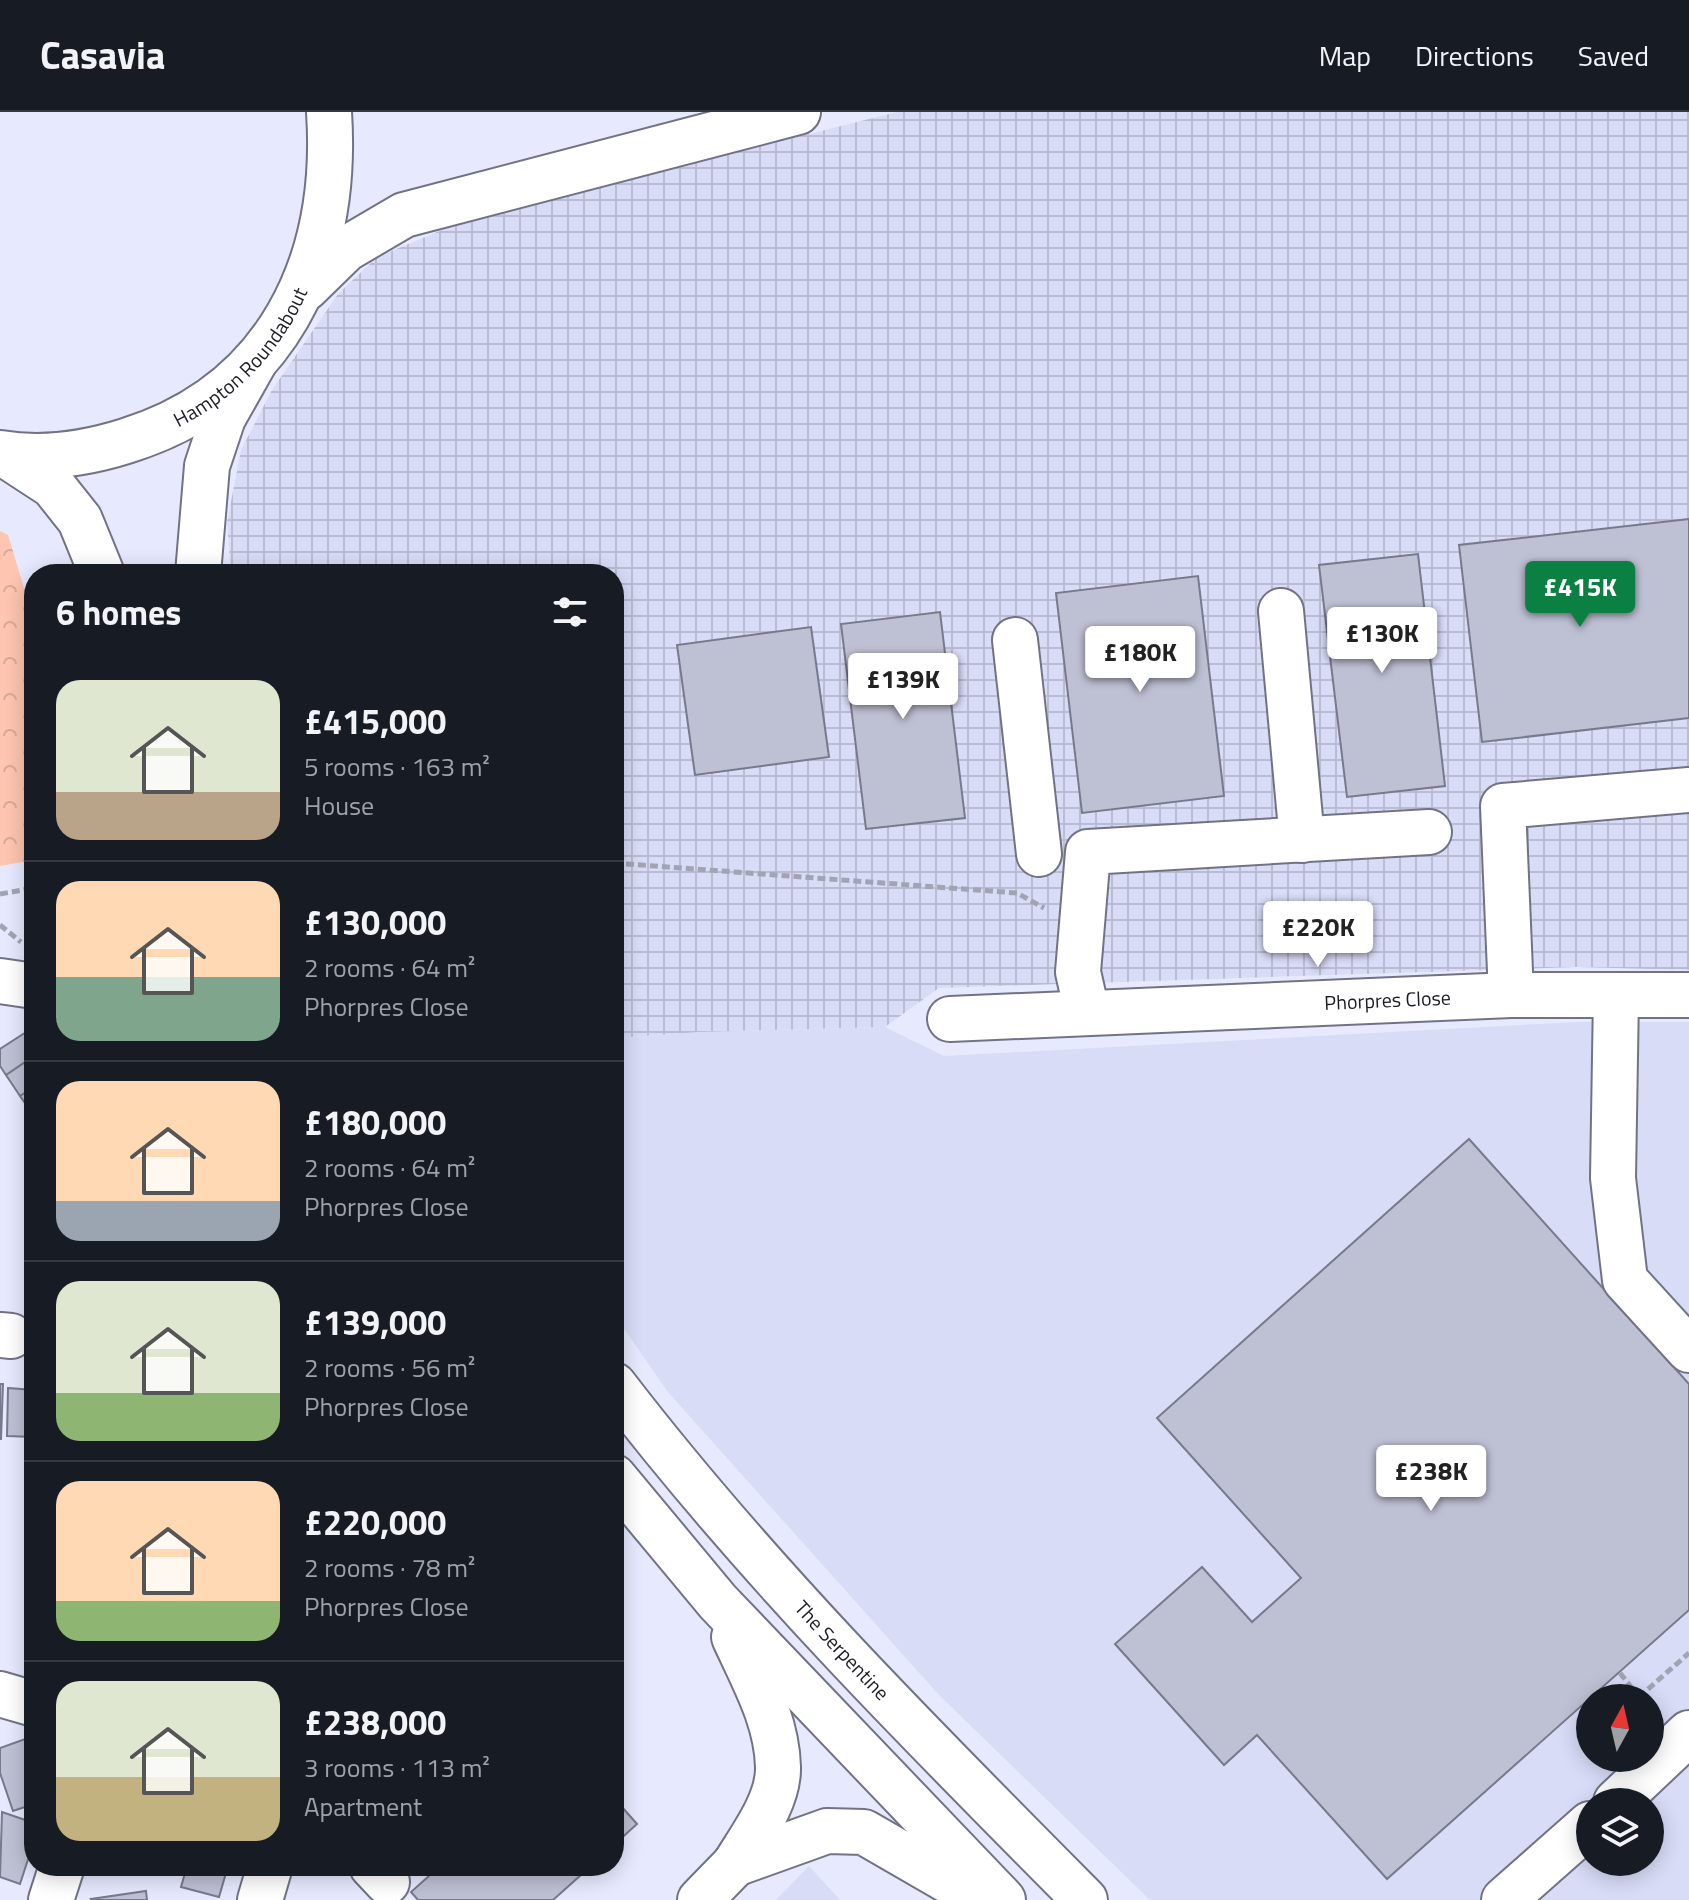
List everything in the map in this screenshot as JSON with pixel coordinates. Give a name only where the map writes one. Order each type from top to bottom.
[{"type":"main road","points":[[300,293],[346,249],[404,215],[798,112]]},
{"type":"main road","name":"Hampton Roundabout","points":[[2,454],[59,456],[95,451],[167,428],[214,399],[255,361],[280,329],[300,293],[317,249],[330,132]]},
{"type":"main road","points":[[199,564],[207,466],[223,418],[255,361]]},
{"type":"main road","points":[[2,454],[53,486],[80,520],[98,564]]},
{"type":"main road","points":[[1281,611],[1302,840]]},
{"type":"main road","points":[[1015,640],[1039,854]]},
{"type":"main road","points":[[1511,995],[1503,806],[1689,790]]},
{"type":"main road","points":[[1087,1012],[1078,972],[1088,852],[1429,832]]},
{"type":"main road","points":[[0,981],[24,985]]},
{"type":"main road","name":"Phorpres Close","points":[[950,1019],[1511,995],[1689,995]]},
{"type":"main road","points":[[1616,996],[1613,1178],[1625,1280],[1689,1350]]},
{"type":"main road","name":"The Serpentine","points":[[624,1398],[668,1456],[866,1679],[1085,1900]]},
{"type":"main road","points":[[624,1489],[718,1602],[1003,1900]]},
{"type":"main road","points":[[700,1900],[735,1864],[765,1813],[779,1770],[768,1709],[718,1602]]},
{"type":"main road","points":[[0,1694],[24,1701]]},
{"type":"main road","points":[[1631,1788],[1689,1733]]},
{"type":"main road","points":[[735,1864],[827,1831],[864,1832],[982,1900]]},
{"type":"main road","points":[[1504,1900],[1576,1836]]},
{"type":"main road","points":[[51,1900],[59,1876]]},
{"type":"main road","points":[[260,1900],[267,1876]]},
{"type":"path","points":[[624,864],[1017,893],[1046,909]]},
{"type":"path","points":[[0,894],[24,890]]},
{"type":"path","points":[[1655,1684],[1689,1653]]},
{"type":"path","points":[[1620,1673],[1628,1684]]},
{"type":"shaded area","points":[[897,112],[1689,112],[1689,970],[1577,967],[939,988],[885,1027],[624,1037],[624,564],[230,564],[227,522],[241,450],[272,390],[338,294],[377,257],[466,220]]},
{"type":"shaded area","points":[[1577,1022],[1689,1022],[1689,1900],[1150,1900],[939,1695],[667,1391],[624,1329],[624,1037],[885,1027],[944,1056]]},
{"type":"shaded area","points":[[809,1866],[840,1900],[776,1900]]},
{"type":"green space","points":[[0,531],[8,535],[24,588],[24,862],[0,866]]},
{"type":"building","points":[[1689,519],[1689,718],[1482,742],[1459,545]]},
{"type":"building","points":[[1418,554],[1445,786],[1347,797],[1319,565]]},
{"type":"building","points":[[1198,576],[1224,796],[1082,813],[1056,593]]},
{"type":"building","points":[[940,612],[965,818],[866,829],[841,624]]},
{"type":"building","points":[[811,627],[829,757],[695,775],[677,645]]},
{"type":"building","points":[[24,1033],[24,1063],[6,1075],[0,1066],[0,1049]]},
{"type":"building","points":[[24,1063],[24,1093],[20,1096],[6,1075]]},
{"type":"building","points":[[1469,1139],[1689,1384],[1689,1610],[1606,1684],[1576,1684],[1576,1711],[1387,1879],[1257,1735],[1224,1765],[1115,1644],[1202,1567],[1252,1622],[1301,1578],[1157,1418]]},
{"type":"building","points":[[0,1384],[3,1384],[1,1439],[0,1439]]},
{"type":"building","points":[[8,1388],[24,1389],[24,1437],[7,1436]]},
{"type":"building","points":[[24,1739],[24,1807],[13,1811],[0,1773],[0,1748]]},
{"type":"building","points":[[624,1809],[637,1824],[624,1836]]},
{"type":"building","points":[[2,1812],[24,1820],[24,1872],[20,1884],[0,1877]]},
{"type":"building","points":[[184,1876],[225,1876],[219,1897],[181,1887]]},
{"type":"building","points":[[429,1876],[580,1876],[553,1900],[418,1900],[411,1892]]},
{"type":"building","points":[[146,1891],[147,1900],[91,1899]]}]
